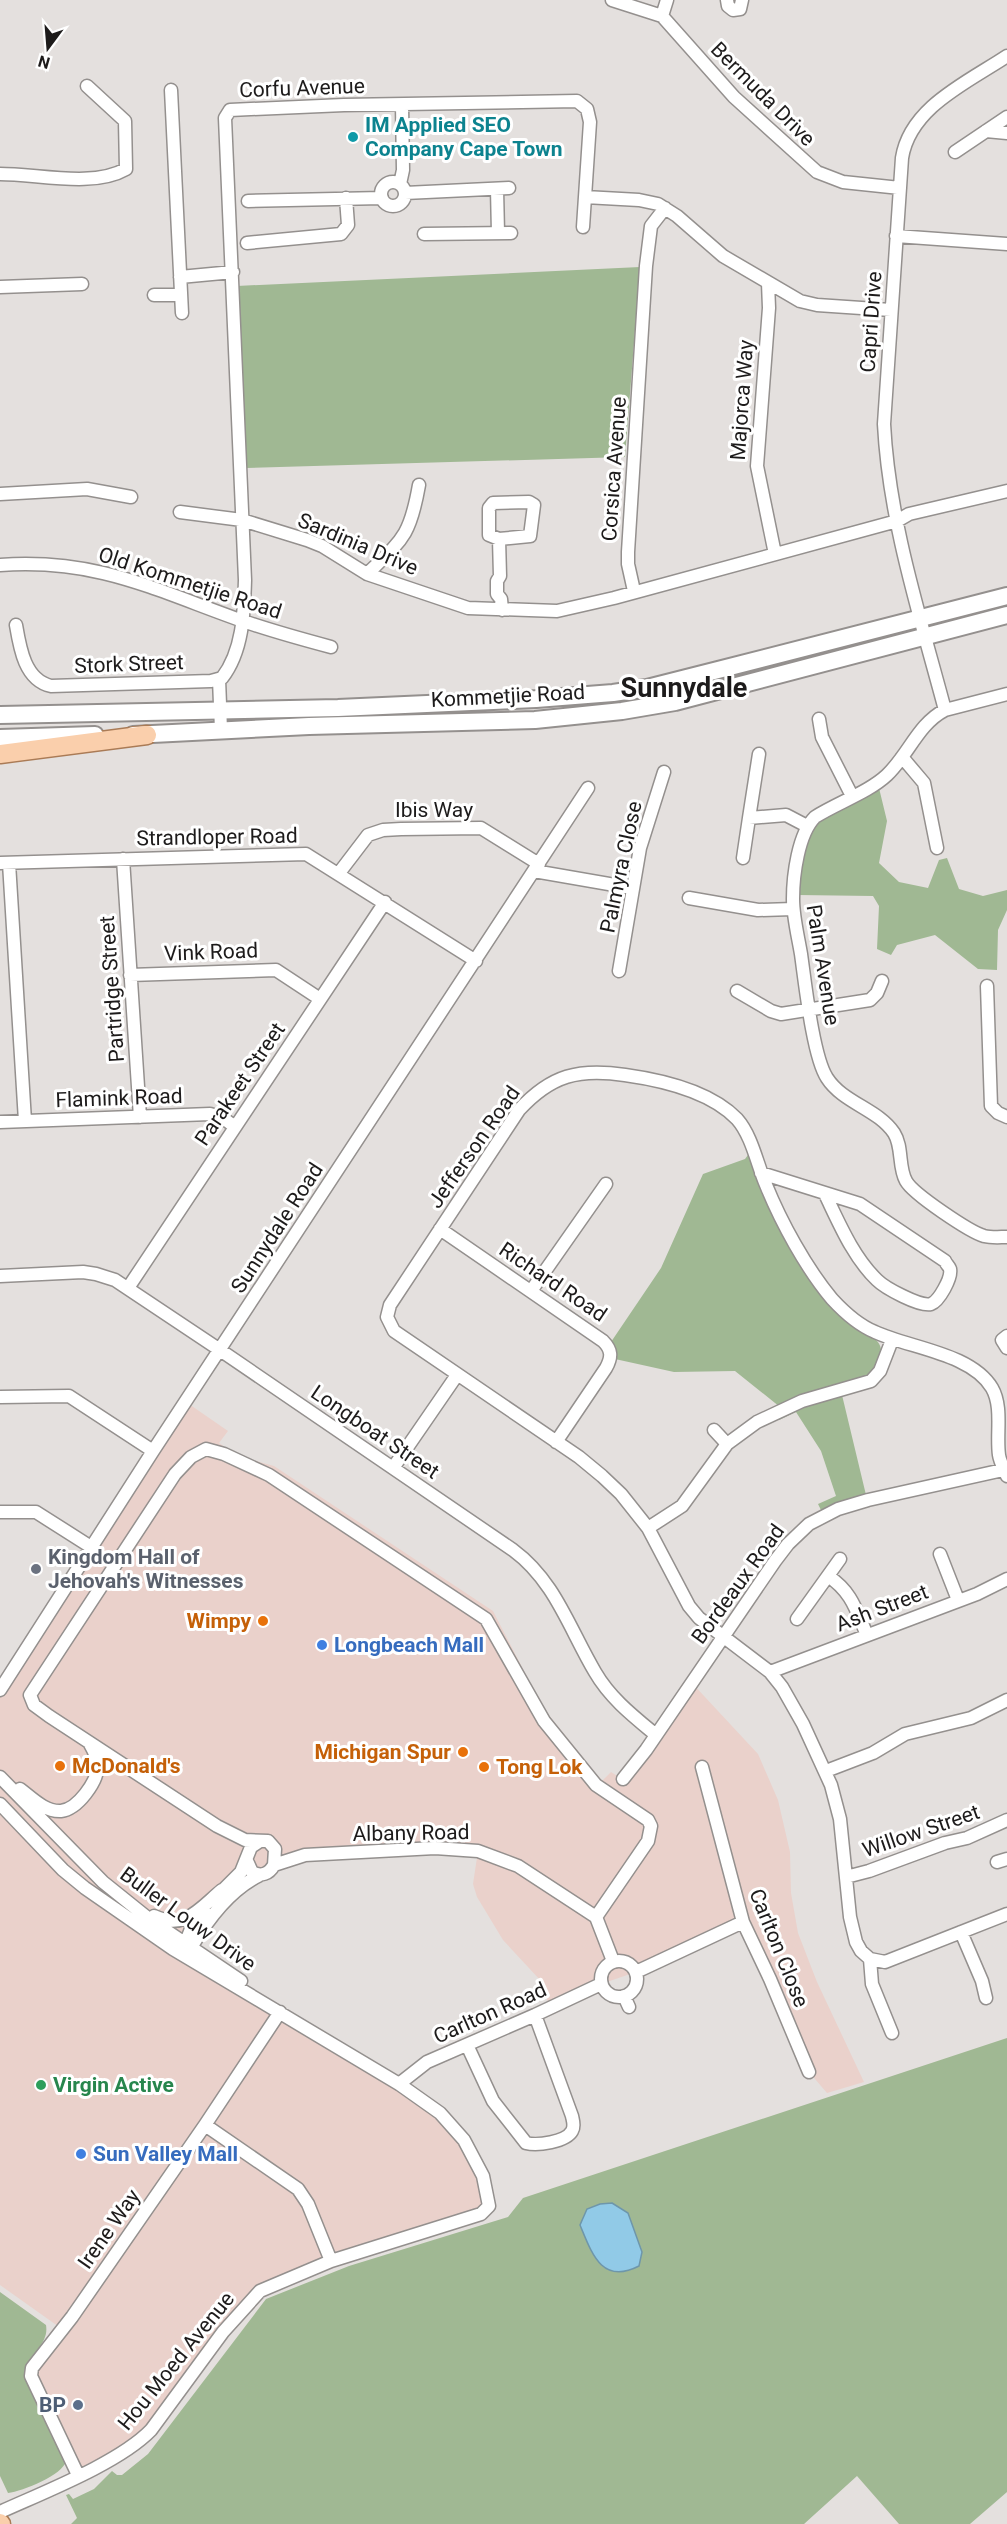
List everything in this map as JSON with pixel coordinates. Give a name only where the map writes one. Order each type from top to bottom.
[{"type":"main road","name":"Kommetjie Road","points":[[0,715],[220,711],[508,700],[613,693],[647,688],[1007,596]]},
{"type":"main road","name":"Kommetjie Road","points":[[0,738],[497,722],[622,711],[675,702],[1007,615]]},
{"type":"main road","points":[[0,754],[147,735]]},
{"type":"street","points":[[612,0],[662,16],[667,0]]},
{"type":"street","points":[[727,0],[728,6],[733,10],[740,9],[742,0]]},
{"type":"street","name":"Bermuda Drive","points":[[662,16],[734,98],[812,169],[843,182],[900,188]]},
{"type":"street","name":"Capri Drive","points":[[925,636],[886,467],[884,424],[903,150],[909,132],[930,108],[1007,56]]},
{"type":"street","points":[[0,174],[89,178],[106,177],[126,169],[128,140],[125,122],[87,86]]},
{"type":"street","points":[[171,90],[182,313]]},
{"type":"street","name":"Corfu Avenue","points":[[244,622],[233,272],[225,118],[229,112],[245,108],[571,100],[580,102],[587,109],[590,122],[583,227]]},
{"type":"street","points":[[402,105],[403,170],[403,189],[403,202],[395,206],[386,203],[381,193],[386,185],[391,183],[403,189],[503,189],[504,233],[424,234]]},
{"type":"street","points":[[956,152],[1007,117]]},
{"type":"street","points":[[986,131],[1007,133]]},
{"type":"street","points":[[585,197],[653,202],[677,216],[723,256],[807,304],[891,310]]},
{"type":"street","points":[[247,243],[341,234],[348,225],[346,198]]},
{"type":"street","points":[[248,201],[382,198]]},
{"type":"street","name":"Corsica Avenue","points":[[634,591],[628,564],[628,552],[646,266],[651,226],[665,208]]},
{"type":"street","points":[[896,236],[1007,244]]},
{"type":"street","points":[[180,277],[233,272]]},
{"type":"street","name":"Majorca Way","points":[[768,283],[757,466],[775,554]]},
{"type":"street","points":[[0,287],[82,284]]},
{"type":"street","points":[[154,295],[181,295]]},
{"type":"street","points":[[368,574],[407,533],[415,511],[419,485]]},
{"type":"street","points":[[0,494],[87,489],[131,497]]},
{"type":"street","points":[[634,591],[897,521],[909,514],[1007,491]]},
{"type":"street","points":[[493,503],[532,503],[534,505],[530,536],[499,538],[491,537],[488,533],[490,505],[493,503]]},
{"type":"street","name":"Sardinia Drive","points":[[180,512],[242,520],[317,543],[368,574],[459,606],[502,604],[568,610],[634,591]]},
{"type":"street","points":[[499,538],[500,576],[497,581],[496,594],[502,604]]},
{"type":"street","name":"Old Kommetjie Road","points":[[0,565],[54,564],[104,572],[150,585],[244,622],[331,647]]},
{"type":"street","points":[[221,730],[219,679],[228,667],[244,622]]},
{"type":"street","name":"Stork Street","points":[[16,625],[28,667],[35,679],[45,685],[219,679]]},
{"type":"street","points":[[925,636],[945,710]]},
{"type":"street","points":[[749,818],[786,815],[807,826],[815,817],[881,780],[933,717],[945,710],[1007,694]]},
{"type":"street","points":[[819,718],[822,737],[852,796]]},
{"type":"street","points":[[743,858],[759,754]]},
{"type":"street","points":[[902,757],[924,783],[937,848]]},
{"type":"street","name":"Palmyra Close","points":[[619,971],[644,829],[664,772]]},
{"type":"street","name":"Sunnydale Road","points":[[0,1690],[153,1451],[588,788]]},
{"type":"street","name":"Palm Avenue","points":[[807,826],[799,855],[793,909],[810,1011],[825,1076],[840,1092],[893,1131],[897,1137],[903,1173],[910,1188],[973,1231],[987,1237],[1007,1237]]},
{"type":"street","name":"Ibis Way","points":[[339,873],[368,835],[400,829],[481,828],[536,868]]},
{"type":"street","name":"Strandloper Road","points":[[5,863],[309,855],[476,961]]},
{"type":"street","name":"Partridge Street","points":[[123,859],[140,1117]]},
{"type":"street","points":[[5,863],[25,1121]]},
{"type":"street","points":[[536,868],[633,888]]},
{"type":"street","points":[[689,898],[758,910],[793,909]]},
{"type":"street","name":"Parakeet Street","points":[[128,1288],[385,902]]},
{"type":"street","name":"Vink Road","points":[[130,975],[276,970],[320,999]]},
{"type":"street","points":[[737,991],[775,1012],[810,1011],[870,1000],[877,993],[882,981]]},
{"type":"street","points":[[987,986],[991,1106],[1000,1115],[1007,1117]]},
{"type":"street","name":"Jefferson Road","points":[[870,1959],[861,1951],[856,1942],[850,1917],[840,1819],[826,1771],[792,1701],[770,1672],[699,1618],[689,1606],[648,1528],[621,1494],[602,1476],[556,1442],[394,1330],[387,1317],[390,1305],[524,1104],[541,1089],[551,1082],[577,1073],[604,1071],[662,1081],[713,1102],[739,1122],[748,1138],[774,1205],[828,1294],[859,1323],[892,1340],[955,1360],[985,1380],[995,1397],[999,1456],[1006,1472]]},
{"type":"street","name":"Flamink Road","points":[[0,1122],[210,1114],[223,1118],[235,1127]]},
{"type":"street","points":[[760,1173],[860,1204],[945,1261],[950,1269],[950,1277],[936,1300],[931,1304],[922,1304],[896,1293],[878,1281],[860,1259],[843,1232],[825,1194]]},
{"type":"street","points":[[531,1291],[606,1184]]},
{"type":"street","name":"Richard Road","points":[[440,1229],[603,1341],[611,1354],[606,1368],[556,1442]]},
{"type":"street","name":"Longboat Street","points":[[0,1276],[90,1273],[108,1277],[220,1350],[526,1560],[550,1587],[603,1684],[626,1710],[656,1735]]},
{"type":"street","points":[[1007,1335],[1002,1340],[1007,1348]]},
{"type":"street","points":[[648,1528],[682,1506],[727,1444],[757,1422],[786,1407],[816,1396],[866,1384],[879,1371],[892,1340]]},
{"type":"street","points":[[393,1468],[458,1375]]},
{"type":"street","points":[[0,1397],[69,1395],[153,1451]]},
{"type":"street","points":[[714,1430],[727,1444]]},
{"type":"street","points":[[305,1855],[286,1851],[267,1841],[246,1840],[217,1826],[34,1705],[30,1694],[175,1474],[198,1451],[206,1449],[224,1454],[269,1475],[486,1619],[551,1731],[596,1785],[648,1820],[651,1832],[648,1840],[596,1917],[613,1961]]},
{"type":"street","name":"Bordeaux Road","points":[[623,1779],[788,1544],[814,1520],[838,1509],[868,1500],[1006,1472]]},
{"type":"street","points":[[0,1512],[36,1512],[91,1547]]},
{"type":"street","points":[[940,1554],[958,1600]]},
{"type":"street","points":[[797,1619],[840,1559]]},
{"type":"street","points":[[828,1576],[841,1584],[850,1597],[867,1635]]},
{"type":"street","name":"Ash Street","points":[[770,1672],[902,1624],[977,1594],[1007,1579]]},
{"type":"street","points":[[826,1771],[873,1753],[905,1734],[971,1718],[1007,1700]]},
{"type":"street","points":[[90,1744],[98,1766],[94,1781]]},
{"type":"street","points":[[0,1776],[40,1805],[60,1811],[69,1808],[80,1799],[109,1767],[124,1765]]},
{"type":"street","name":"Carlton Close","points":[[702,1767],[743,1922],[775,1989],[809,2072]]},
{"type":"street","name":"Buller Louw Drive","points":[[0,1776],[77,1856],[131,1905],[184,1947],[196,1962],[399,2084],[440,2113],[464,2140],[483,2176],[489,2202],[487,2210]]},
{"type":"street","name":"Buller Louw Drive","points":[[0,1804],[63,1870],[85,1888],[267,1999],[280,2012]]},
{"type":"street","name":"Willow Street","points":[[846,1877],[945,1843],[967,1838],[1007,1820]]},
{"type":"street","points":[[217,1826],[247,1858],[252,1872],[260,1875]]},
{"type":"street","points":[[77,1856],[139,1905],[156,1917],[168,1921],[186,1919],[222,1890],[241,1872],[253,1844],[260,1841]]},
{"type":"street","points":[[184,1947],[251,1879],[268,1872],[274,1865],[276,1854],[273,1845]]},
{"type":"street","name":"Albany Road","points":[[305,1855],[435,1848],[478,1851],[518,1866],[596,1917]]},
{"type":"street","points":[[274,1865],[305,1855]]},
{"type":"street","points":[[184,1947],[198,1919],[222,1890]]},
{"type":"street","points":[[892,2032],[872,1984],[870,1959],[885,1962],[1007,1914]]},
{"type":"street","points":[[636,1972],[743,1922]]},
{"type":"street","points":[[961,1932],[982,1981],[986,1998]]},
{"type":"street","points":[[613,1961],[629,1963],[636,1972],[634,1989],[627,2002],[608,1993],[602,1984],[601,1973],[613,1961]]},
{"type":"street","name":"Carlton Road","points":[[399,2084],[427,2062],[602,1984]]},
{"type":"street","name":"Irene Way","points":[[78,2475],[31,2370],[72,2317],[280,2012]]},
{"type":"street","points":[[467,2045],[493,2101],[526,2143],[541,2145],[567,2136],[572,2132],[574,2126],[572,2116],[536,2015]]},
{"type":"street","points":[[205,2125],[298,2189],[308,2204],[331,2261]]},
{"type":"street","name":"Hou Moed Avenue","points":[[0,2512],[78,2475],[140,2441],[151,2430],[224,2332],[260,2291],[331,2261],[481,2214],[487,2210]]},
{"type":"shaded area","points":[[186,1402],[228,1431],[219,1443],[238,1456],[274,1466],[493,1611],[543,1708],[602,1781],[611,1772],[622,1779],[691,1682],[758,1754],[778,1800],[790,1852],[791,1893],[798,1933],[817,1982],[864,2082],[827,2093],[809,2072],[743,1922],[636,1972],[601,1984],[550,2008],[541,1981],[503,1940],[477,1897],[473,1884],[478,1851],[305,1855],[251,1879],[192,1946],[266,1999],[399,2084],[464,2140],[489,2206],[260,2291],[151,2430],[78,2475],[31,2376],[62,2329],[0,2285],[0,1690]]},
{"type":"green space","points":[[640,267],[625,457],[246,468],[237,286]]},
{"type":"green space","points":[[879,788],[887,821],[879,863],[899,882],[928,888],[939,860],[947,858],[959,889],[983,896],[1007,890],[1007,910],[998,930],[997,970],[978,969],[935,935],[897,945],[891,955],[877,949],[879,906],[873,896],[798,895],[803,852],[812,830],[828,814]]},
{"type":"green space","points":[[748,1155],[795,1251],[876,1340],[881,1350],[879,1361],[868,1378],[780,1407],[735,1371],[674,1372],[615,1359],[611,1342],[661,1268],[703,1174],[745,1159]]},
{"type":"green space","points":[[842,1395],[866,1495],[821,1510],[818,1504],[836,1496],[821,1451],[796,1412],[779,1420],[778,1417],[803,1405]]},
{"type":"green space","points":[[1007,2038],[1007,2492],[970,2524],[899,2524],[857,2476],[804,2524],[71,2524],[77,2518],[66,2495],[69,2494],[73,2499],[94,2489],[112,2471],[117,2475],[122,2475],[148,2454],[266,2299],[349,2266],[508,2217],[523,2198]]},
{"type":"green space","points":[[0,2292],[46,2325],[43,2342],[28,2368],[66,2461],[58,2472],[50,2477],[32,2486],[8,2493],[0,2476]]},
{"type":"water","points":[[612,2203],[628,2213],[642,2252],[639,2266],[626,2271],[616,2272],[600,2264],[580,2225],[587,2209],[600,2204]]},
{"type":"place","name":"IM Applied SEO Company Cape Town","points":[[353,137]]},
{"type":"place","name":"Kingdom Hall of Jehovah's Witnesses","points":[[36,1569]]},
{"type":"place","name":"Wimpy","points":[[263,1621]]},
{"type":"place","name":"Longbeach Mall","points":[[322,1645]]},
{"type":"place","name":"Michigan Spur","points":[[463,1752]]},
{"type":"place","name":"McDonald's","points":[[60,1766]]},
{"type":"place","name":"Tong Lok","points":[[484,1767]]},
{"type":"place","name":"Virgin Active","points":[[41,2085]]},
{"type":"place","name":"Sun Valley Mall","points":[[81,2154]]},
{"type":"place","name":"BP","points":[[78,2405]]},
{"type":"district","name":"Sunnydale","points":[[684,688]]}]
